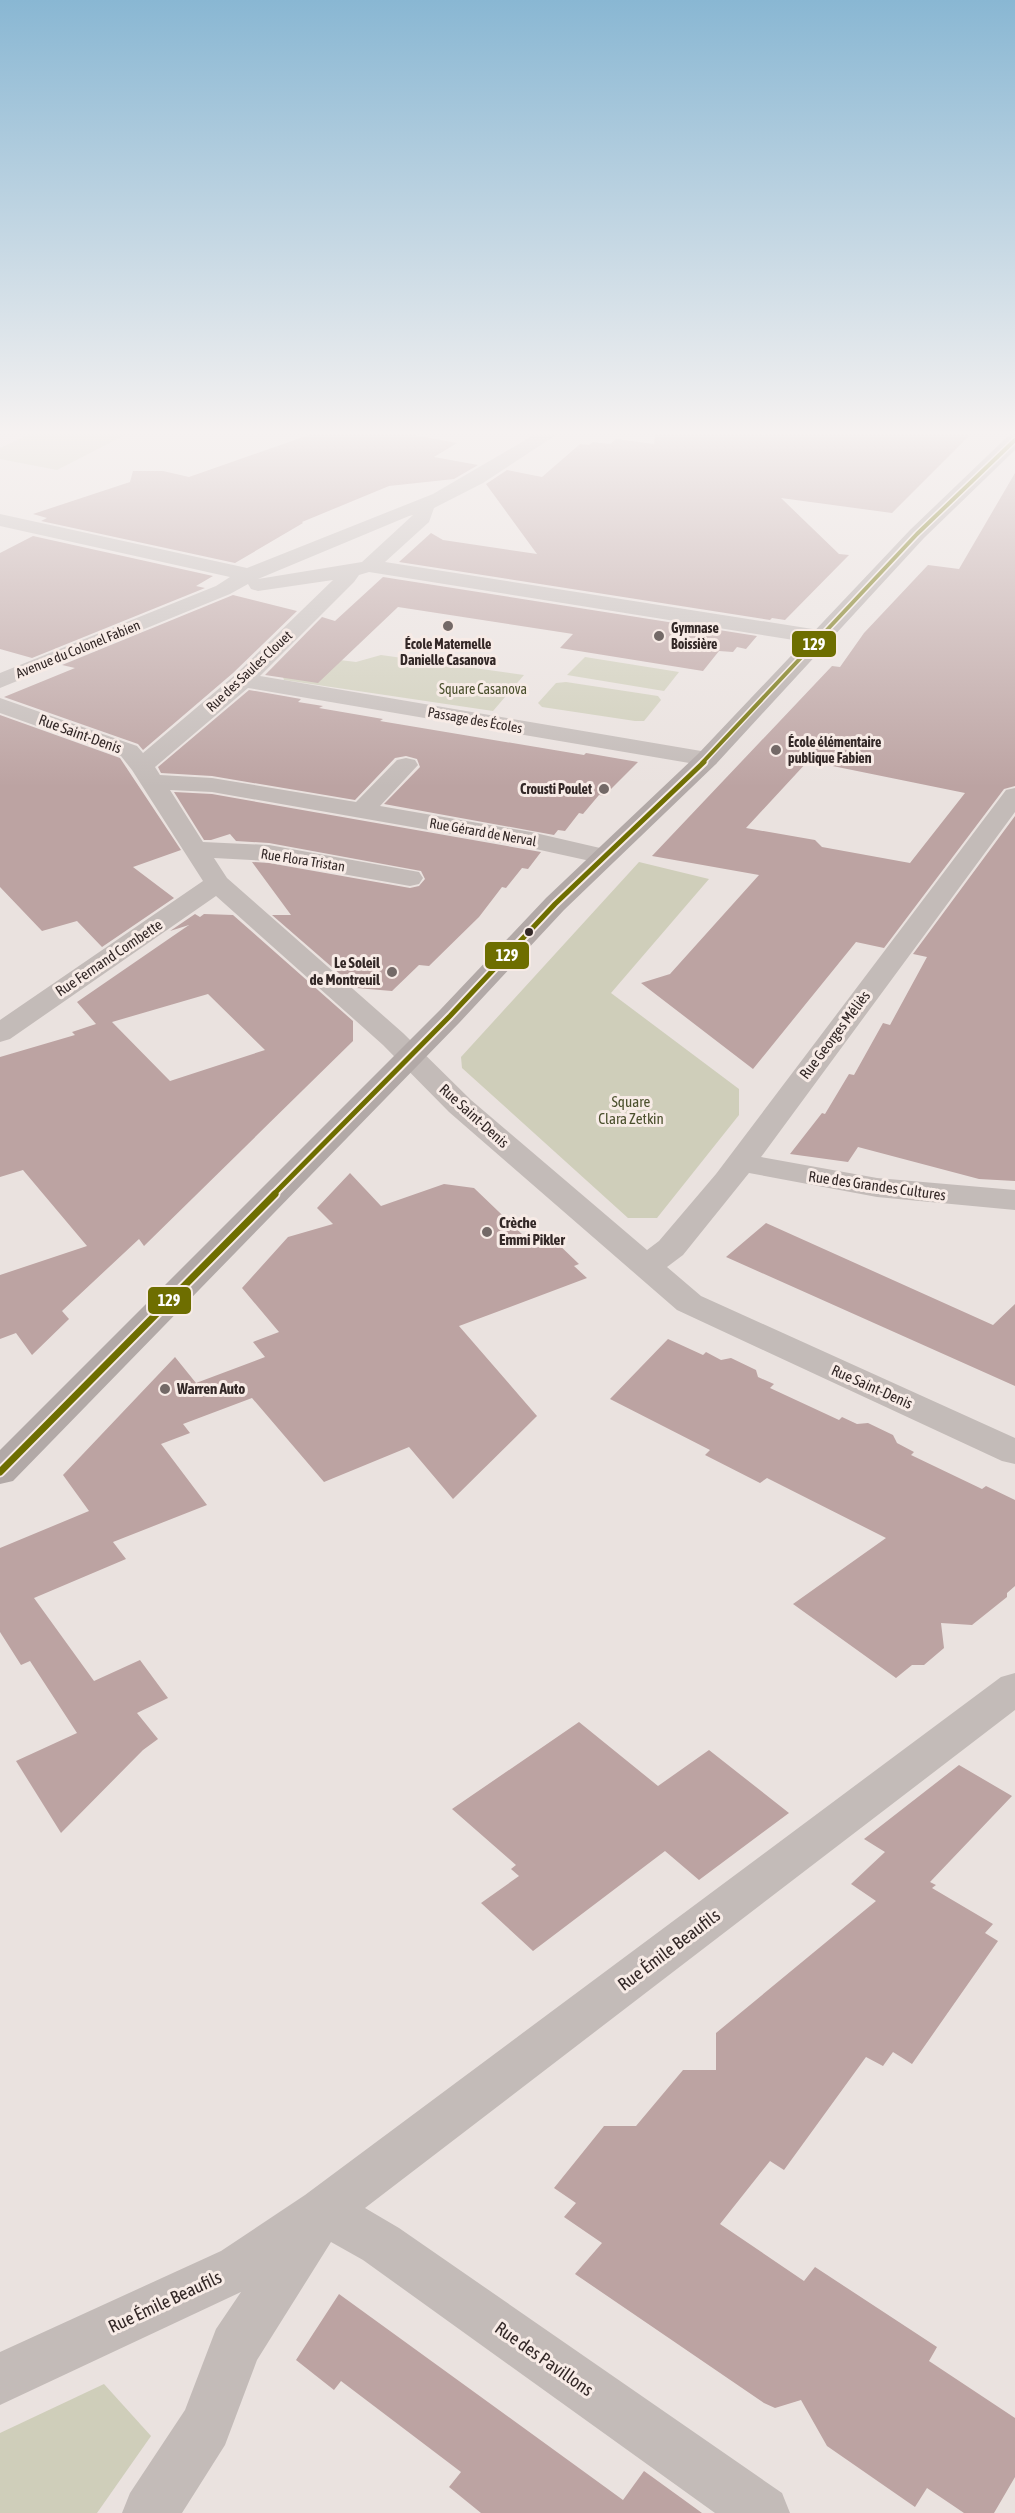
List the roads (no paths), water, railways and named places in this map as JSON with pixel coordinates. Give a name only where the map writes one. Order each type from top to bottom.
[{"type":"main road","points":[[0,1472],[411,1056],[604,856],[707,759],[900,552]]},
{"type":"street","points":[[146,552],[249,575]]},
{"type":"street","name":"Avenue du Colonel Fabien","points":[[0,681],[223,590],[249,575],[305,552]]},
{"type":"street","name":"Avenue du Colonel Fabien","points":[[223,590],[359,568],[377,552]]},
{"type":"street","points":[[359,568],[819,637]]},
{"type":"street","name":"Rue des Saules Clouet","points":[[147,774],[359,568]]},
{"type":"street","name":"Passage des Écoles","points":[[243,681],[707,759]]},
{"type":"street","name":"Rue Saint-Denis","points":[[0,705],[129,751],[147,774],[217,883],[411,1056],[460,1106],[689,1303],[1015,1452]]},
{"type":"street","points":[[362,811],[406,765]]},
{"type":"street","name":"Rue Gérard de Nerval","points":[[147,774],[531,840],[604,856]]},
{"type":"street","name":"Rue Georges Méliès","points":[[646,1266],[671,1248],[741,1162],[1015,795]]},
{"type":"street","name":"Rue Flora Tristan","points":[[195,849],[269,853],[410,879]]},
{"type":"street","name":"Rue Fernand Combette","points":[[0,1033],[217,883]]},
{"type":"street","name":"Rue des Grandes Cultures","points":[[741,1162],[789,1173],[943,1197],[1015,1200]]},
{"type":"street","name":"Rue Émile Beaufils","points":[[0,2379],[240,2268],[323,2211],[1012,1695]]},
{"type":"street","name":"Rue Émile Beaufils","points":[[150,2513],[206,2426],[235,2347],[323,2211]]},
{"type":"street","name":"Rue des Pavillons","points":[[323,2211],[381,2244],[762,2513]]},
{"type":"place","name":"École Maternelle Danielle Casanova","points":[[448,626]]},
{"type":"place","name":"Gymnase Boissière","points":[[659,636]]},
{"type":"place","name":"École élémentaire publique Fabien","points":[[776,750]]},
{"type":"place","name":"Crousti Poulet","points":[[604,789]]},
{"type":"place","name":"Le Soleil de Montreuil","points":[[392,972]]},
{"type":"place","name":"Crèche Emmi Pikler","points":[[487,1232]]},
{"type":"place","name":"Warren Auto","points":[[165,1389]]},
{"type":"park label","name":"Square Casanova","points":[[483,689]]},
{"type":"park label","name":"Square Clara Zetkin","points":[[631,1110]]}]
